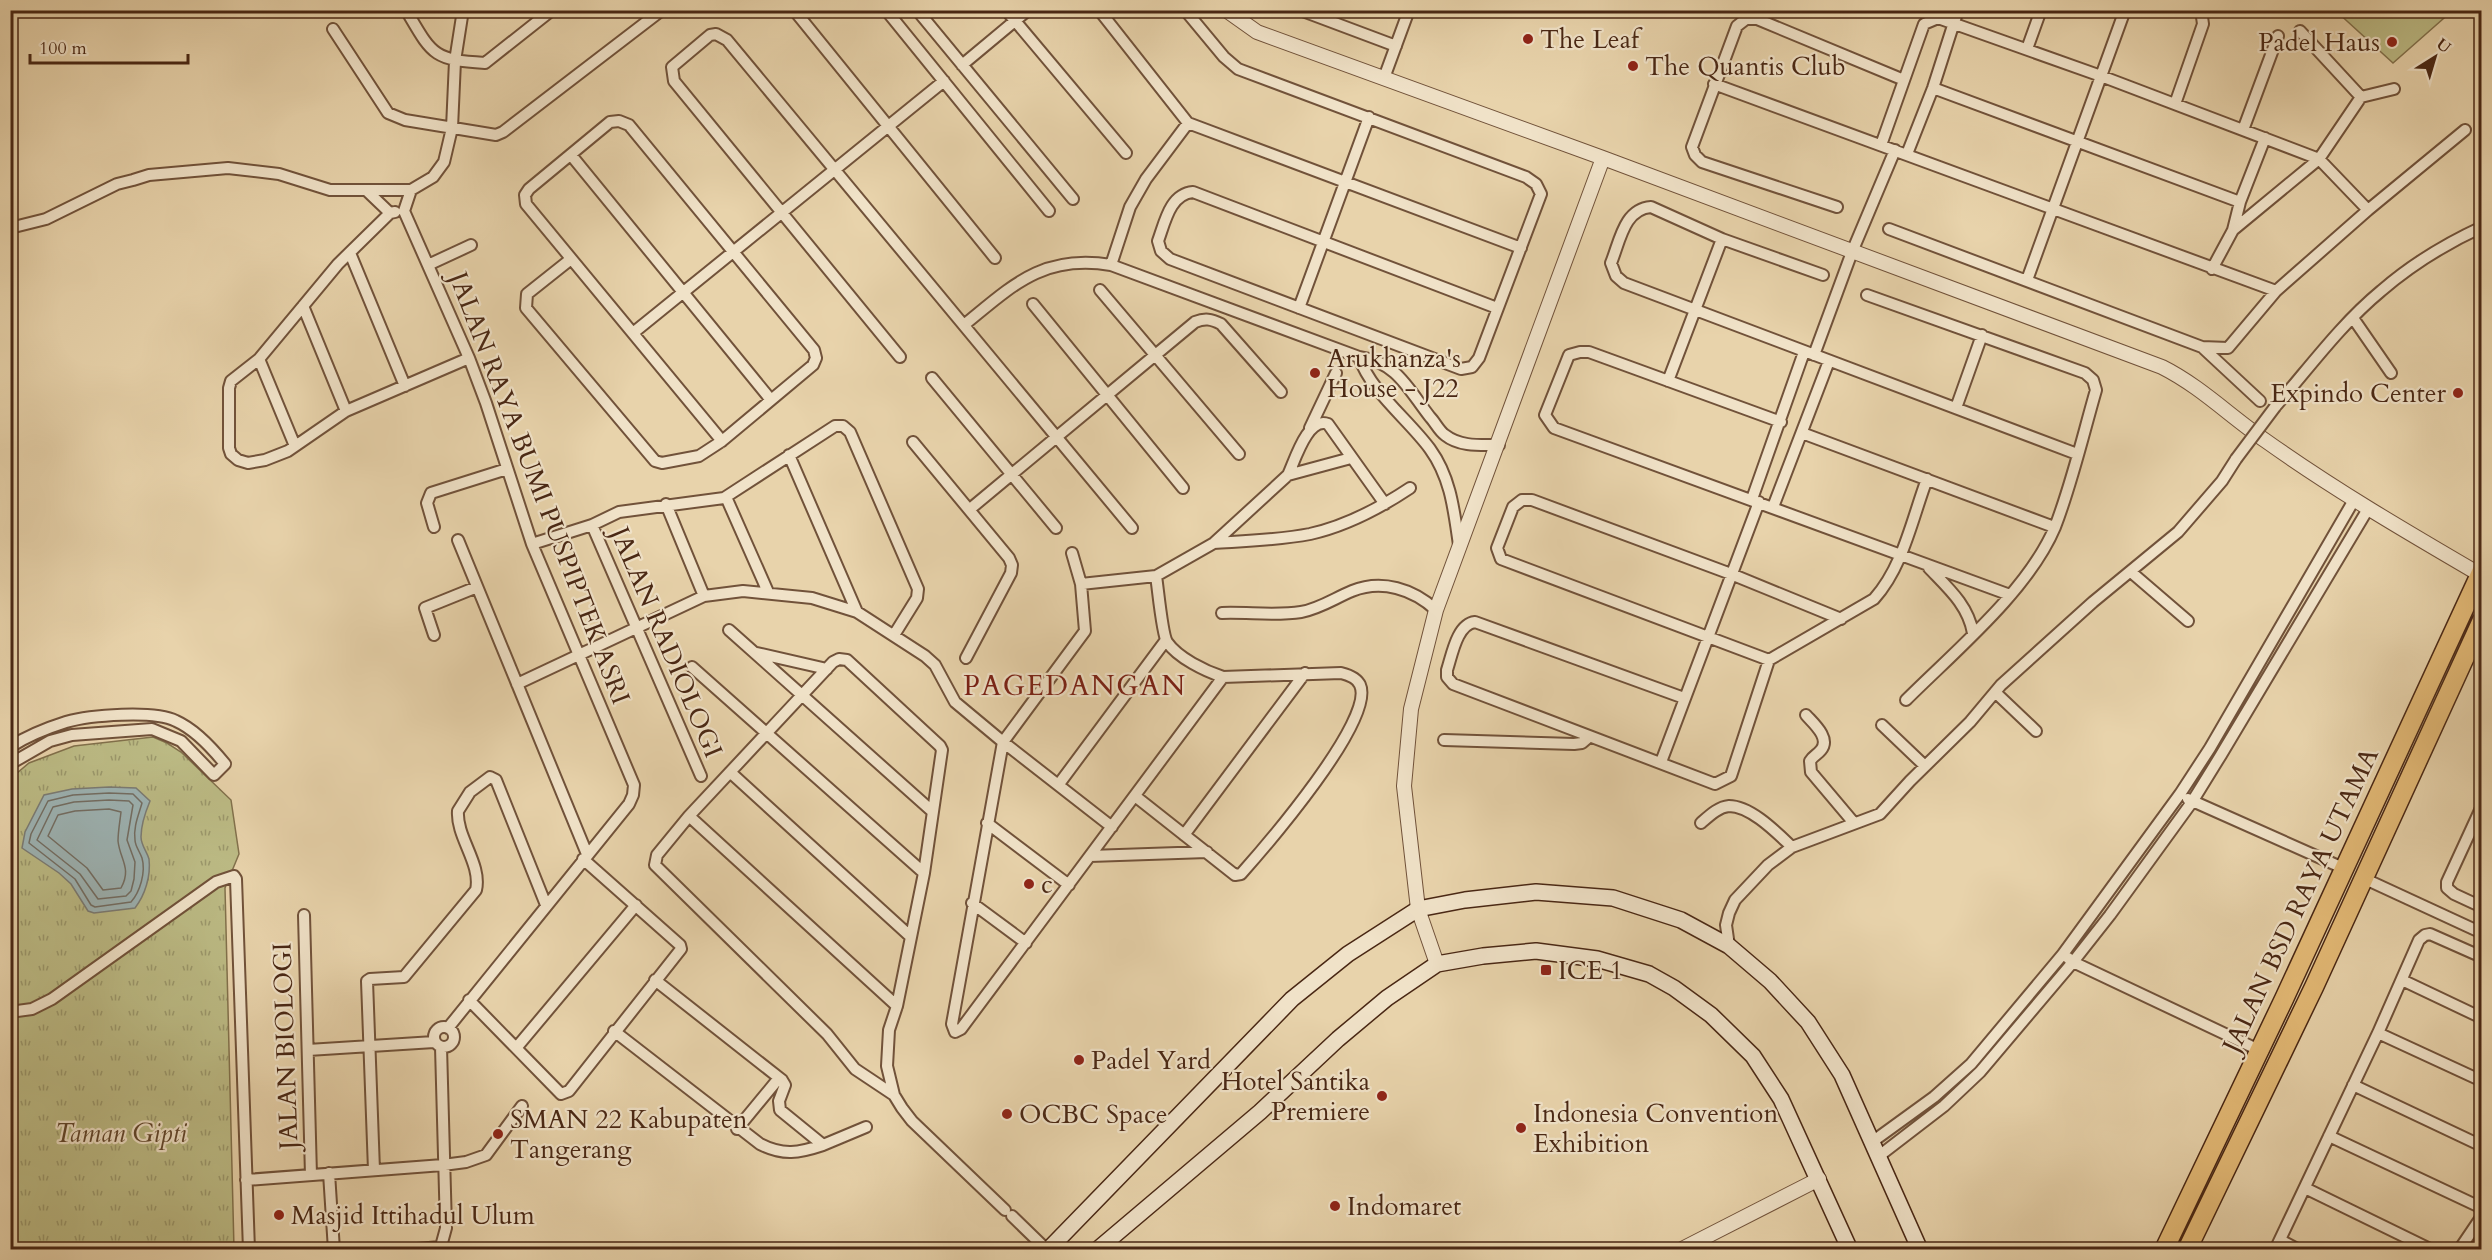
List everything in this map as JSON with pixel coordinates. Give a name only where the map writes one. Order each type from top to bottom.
[{"type":"main road","name":"JALAN BSD RAYA UTAMA","points":[[2164,1250],[2480,572]]},
{"type":"main road","name":"JALAN BSD RAYA UTAMA","points":[[2187,1250],[2213,1192],[2314,987],[2481,620]]},
{"type":"main road","points":[[1048,1250],[1292,999],[1348,954],[1418,909],[1465,900],[1536,892],[1612,897],[1681,920],[1729,946],[1770,981],[1808,1022],[1842,1075],[1920,1250]]},
{"type":"main road","points":[[1097,1250],[1260,1112],[1369,1011],[1437,964],[1483,956],[1536,951],[1597,959],[1649,975],[1674,988],[1711,1015],[1754,1056],[1781,1099],[1850,1250]]},
{"type":"main road","points":[[2194,1184],[2213,1192]]},
{"type":"street","points":[[406,10],[429,48],[455,61],[485,63],[552,10]]},
{"type":"street","points":[[10,228],[46,219],[117,184],[149,176],[228,168],[279,174],[330,190],[411,190],[433,177],[444,162],[452,128],[455,61],[463,10]]},
{"type":"street","points":[[333,29],[388,113],[405,120],[496,135],[503,132],[662,10]]},
{"type":"street","points":[[794,10],[995,258]]},
{"type":"street","points":[[886,10],[1049,212]]},
{"type":"street","points":[[917,10],[1073,199]]},
{"type":"street","points":[[1006,10],[1126,153]]},
{"type":"street","points":[[962,65],[1028,10]]},
{"type":"street","points":[[1099,10],[1188,123],[1521,248]]},
{"type":"street","points":[[1185,10],[1224,57],[1238,69],[1526,177],[1536,184],[1541,194],[1479,358],[1472,367],[1461,369],[1170,259],[1161,251],[1158,241],[1174,200],[1184,193],[1193,192],[1497,308]]},
{"type":"street","points":[[1226,10],[1257,32],[1603,158],[2162,367],[2184,378],[2266,442],[2354,500],[2480,572]]},
{"type":"street","points":[[1300,10],[1396,46]]},
{"type":"street","points":[[1384,78],[1409,10]]},
{"type":"street","points":[[1907,154],[1933,87],[1958,10]]},
{"type":"street","points":[[2027,49],[2041,10]]},
{"type":"street","points":[[2027,280],[2125,10]]},
{"type":"street","points":[[2175,104],[2203,24],[2201,10]]},
{"type":"street","points":[[1881,145],[1924,24],[1938,18],[2101,76],[2319,159],[2368,210]]},
{"type":"street","points":[[1837,207],[1702,162],[1695,155],[1692,147],[1737,26],[1746,19],[1757,20],[1904,80]]},
{"type":"street","points":[[2300,31],[2361,97]]},
{"type":"street","points":[[900,357],[674,81],[672,67],[710,35],[716,34],[727,40],[1132,528]]},
{"type":"street","points":[[2243,130],[2278,36]]},
{"type":"street","points":[[633,333],[944,81]]},
{"type":"street","points":[[1714,84],[2276,291]]},
{"type":"street","points":[[1933,87],[2077,143],[2240,202]]},
{"type":"street","points":[[2233,230],[2319,159],[2361,97],[2394,89]]},
{"type":"street","points":[[1299,308],[1369,117]]},
{"type":"street","points":[[571,259],[527,294],[526,308],[655,461],[699,456],[722,441],[813,365],[816,354],[629,125],[619,121],[610,122],[525,195],[526,204],[722,441]]},
{"type":"street","points":[[1111,265],[1133,201],[1146,179],[1188,123]]},
{"type":"street","points":[[1889,229],[2202,347],[2230,347],[2276,291],[2368,210],[2465,130]]},
{"type":"street","points":[[2212,269],[2233,230],[2240,202],[2265,138]]},
{"type":"street","points":[[1661,762],[1731,574],[1781,422],[1894,150]]},
{"type":"street","points":[[571,155],[771,400]]},
{"type":"street","points":[[1437,964],[1418,909],[1404,786],[1411,709],[1436,610],[1603,158]]},
{"type":"street","points":[[411,190],[404,211],[390,213],[350,253],[259,359],[231,381],[229,388],[229,448],[231,454],[238,460],[254,462],[265,460],[295,446],[346,411],[469,358]]},
{"type":"street","points":[[367,191],[390,213]]},
{"type":"street","points":[[1823,275],[1722,239],[1651,207],[1639,208],[1630,215],[1611,263],[1616,276],[1624,283],[2077,454]]},
{"type":"street","name":"JALAN RAYA BUMI PUSPIPTEK ASRI","points":[[404,211],[469,358],[532,544],[634,784],[633,795],[628,804],[448,1028],[441,1027],[436,1030],[438,1044]]},
{"type":"street","points":[[1729,946],[1726,926],[1735,900],[1768,865],[1792,847],[1880,814],[1970,722],[1995,692],[2093,602],[2178,532],[2222,481],[2275,407],[2353,318],[2380,292],[2408,271],[2446,244],[2481,227]]},
{"type":"street","points":[[1668,381],[1697,310],[1722,239]]},
{"type":"street","points":[[428,265],[471,245]]},
{"type":"street","points":[[350,253],[405,386]]},
{"type":"street","points":[[964,325],[1017,282],[1034,273],[1076,262],[1111,265],[1359,357],[1376,359],[1392,368],[1444,435],[1473,445],[1498,445]]},
{"type":"street","points":[[1100,290],[1239,454]]},
{"type":"street","points":[[1867,296],[2085,373],[2093,380],[2096,390],[2054,527],[2033,566],[2010,595],[1906,700]]},
{"type":"street","points":[[1033,304],[1183,488]]},
{"type":"street","points":[[303,306],[346,411]]},
{"type":"street","points":[[2353,318],[2391,373]]},
{"type":"street","points":[[970,509],[1195,322],[1214,320],[1221,324],[1281,393]]},
{"type":"street","points":[[1956,408],[1982,335]]},
{"type":"street","points":[[2202,347],[2260,401]]},
{"type":"street","points":[[1781,422],[1589,352],[1569,355],[1545,415],[1554,428],[2010,595]]},
{"type":"street","points":[[1359,357],[1377,387],[1430,449],[1446,478],[1454,507],[1459,550]]},
{"type":"street","points":[[259,359],[295,446]]},
{"type":"street","points":[[1773,507],[1828,361]]},
{"type":"street","points":[[1081,584],[1156,576],[1214,543],[1288,475],[1336,373]]},
{"type":"street","points":[[932,378],[1056,528]]},
{"type":"street","points":[[1310,428],[1317,422],[1328,424],[1385,504]]},
{"type":"street","points":[[532,544],[592,525],[619,512],[666,504],[705,502],[726,497],[835,426],[843,426],[850,432],[918,589],[916,598],[894,635]]},
{"type":"street","points":[[1802,434],[2054,527]]},
{"type":"street","points":[[1430,449],[1444,435]]},
{"type":"street","points":[[913,442],[970,509],[1012,565],[1011,573],[966,658]]},
{"type":"street","points":[[789,455],[857,612]]},
{"type":"street","points":[[1288,475],[1352,458]]},
{"type":"street","points":[[434,527],[427,503],[431,493],[507,469]]},
{"type":"street","points":[[1684,698],[1482,624],[1469,623],[1462,628],[1447,670],[1447,677],[1453,684],[1715,784],[1731,776],[1769,660],[1874,599],[1890,579],[1927,479]]},
{"type":"street","points":[[1214,543],[1310,534],[1354,519],[1385,504],[1410,488]]},
{"type":"street","points":[[726,497],[768,592]]},
{"type":"street","points":[[1769,660],[1501,559],[1497,548],[1513,507],[1522,500],[1532,500],[1731,574],[1841,618]]},
{"type":"street","points":[[1872,1142],[1934,1098],[1971,1064],[2063,954],[2180,794],[2210,748],[2354,500]]},
{"type":"street","points":[[666,504],[704,596]]},
{"type":"street","points":[[1879,1156],[1944,1106],[1980,1072],[2073,962],[2192,802],[2368,509]]},
{"type":"street","name":"JALAN RADIOLOGI","points":[[592,525],[701,776]]},
{"type":"street","points":[[458,540],[585,856],[680,945],[679,953],[564,1095],[556,1090],[517,1047],[469,1000]]},
{"type":"street","points":[[1072,553],[1081,584],[1085,631],[1003,742],[972,903],[952,1024],[955,1032],[962,1029],[1223,677]]},
{"type":"street","points":[[1927,566],[1956,596],[1970,616],[1973,633]]},
{"type":"street","points":[[2131,572],[2188,621]]},
{"type":"street","points":[[1135,796],[1235,875],[1240,874],[1277,833],[1344,741],[1354,724],[1362,696],[1361,686],[1357,680],[1341,674],[1305,673],[1223,677],[1208,672],[1177,651],[1166,640],[1156,576]]},
{"type":"street","points":[[1222,613],[1300,612],[1371,586],[1388,586],[1410,591],[1424,599],[1436,610]]},
{"type":"street","points":[[434,635],[425,609],[477,587]]},
{"type":"street","points":[[517,684],[704,596],[743,591],[812,598],[857,612],[935,665],[955,702],[1112,827]]},
{"type":"street","points":[[729,630],[933,812]]},
{"type":"street","points":[[1059,784],[1166,640]]},
{"type":"street","points":[[755,653],[827,669]]},
{"type":"street","points":[[894,1095],[887,1056],[889,1030],[897,1006],[924,873],[942,757],[940,746],[847,660],[839,659],[802,695],[689,816],[657,855],[654,861],[657,870],[827,1034],[855,1069],[894,1095],[912,1121],[1048,1250]]},
{"type":"street","points":[[693,666],[924,873]]},
{"type":"street","points":[[1184,835],[1305,673]]},
{"type":"street","points":[[1995,692],[2036,731]]},
{"type":"street","points":[[10,747],[21,740],[68,722],[134,714],[156,715],[175,720],[190,730],[225,764],[214,775],[181,741],[152,729],[72,735],[50,741],[10,764]]},
{"type":"street","points":[[1806,715],[1820,730],[1824,743],[1822,749],[1810,761],[1811,772],[1854,824]]},
{"type":"street","points":[[1882,724],[1925,766]]},
{"type":"street","points":[[1444,740],[1574,744],[1582,743],[1589,737]]},
{"type":"street","points":[[730,772],[911,938]]},
{"type":"street","points":[[374,1170],[368,980],[404,977],[476,890],[478,881],[464,840],[458,811],[462,802],[483,780],[490,777],[496,780],[546,905]]},
{"type":"street","points":[[2180,794],[2192,802],[2343,868]]},
{"type":"street","points":[[1701,823],[1716,810],[1729,806],[1737,808],[1769,825],[1792,847]]},
{"type":"street","points":[[2481,806],[2477,825],[2446,882],[2447,888],[2454,894],[2481,907]]},
{"type":"street","points":[[689,816],[897,1006]]},
{"type":"street","points":[[987,823],[1069,885]]},
{"type":"street","points":[[1090,856],[1207,852]]},
{"type":"street","points":[[10,1012],[32,1010],[52,999],[216,882],[234,876],[236,879],[249,1250]]},
{"type":"street","points":[[2363,878],[2481,933]]},
{"type":"street","points":[[972,903],[1026,943]]},
{"type":"street","points":[[517,1047],[636,905]]},
{"type":"street","name":"JALAN BIOLOGI","points":[[304,915],[311,1175]]},
{"type":"street","points":[[2299,1250],[2278,1245],[2378,1033],[2419,940],[2430,934],[2481,957]]},
{"type":"street","points":[[2063,954],[2073,962],[2259,1050]]},
{"type":"street","points":[[656,980],[779,1078],[785,1085],[779,1101],[780,1110],[823,1145]]},
{"type":"street","points":[[2402,980],[2481,1018]]},
{"type":"street","points":[[614,1031],[737,1129],[772,1150],[797,1153],[866,1127]]},
{"type":"street","points":[[2378,1033],[2481,1081]]},
{"type":"street","points":[[308,1050],[438,1044],[446,1228],[440,1248],[406,1250]]},
{"type":"street","points":[[1971,1064],[1980,1072]]},
{"type":"street","points":[[737,1129],[779,1078]]},
{"type":"street","points":[[2353,1085],[2481,1146]]},
{"type":"street","points":[[246,1180],[466,1162],[486,1155],[522,1106]]},
{"type":"street","points":[[2329,1136],[2481,1208]]},
{"type":"street","name":"JALAN BIOLOGI","points":[[329,1173],[334,1250]]},
{"type":"street","points":[[1680,1250],[1818,1179]]},
{"type":"street","points":[[2305,1188],[2432,1250]]},
{"type":"street","points":[[2460,1250],[2481,1216]]},
{"type":"green space","name":"Padel Haus","points":[[2336,11],[2452,11],[2393,63]]},
{"type":"green space","name":"Taman Gipti","points":[[153,737],[181,752],[231,800],[239,854],[225,888],[234,1249],[11,1249],[10,779],[29,763],[74,746]]},
{"type":"water","points":[[136,788],[150,801],[141,837],[149,859],[149,872],[144,891],[135,908],[94,913],[88,911],[71,884],[59,873],[22,848],[25,832],[44,795],[72,789]]},
{"type":"place","name":"The Leaf","points":[[1528,39]]},
{"type":"place","name":"Padel Haus","points":[[2392,42]]},
{"type":"place","name":"The Quantis Club","points":[[1633,66]]},
{"type":"place","name":"Arukhanza's House - J22","points":[[1315,373]]},
{"type":"place","name":"Expindo Center","points":[[2458,393]]},
{"type":"place","name":"c","points":[[1029,884]]},
{"type":"place","name":"ICE 1","points":[[1546,970]]},
{"type":"place","name":"Padel Yard","points":[[1079,1060]]},
{"type":"place","name":"Hotel Santika Premiere","points":[[1382,1096]]},
{"type":"place","name":"OCBC Space","points":[[1007,1114]]},
{"type":"place","name":"Indonesia Convention Exhibition","points":[[1521,1128]]},
{"type":"place","name":"SMAN 22 Kabupaten Tangerang","points":[[498,1134]]},
{"type":"place","name":"Indomaret","points":[[1335,1206]]},
{"type":"place","name":"Masjid Ittihadul Ulum","points":[[279,1215]]},
{"type":"district","name":"PAGEDANGAN","points":[[1075,685]]}]
